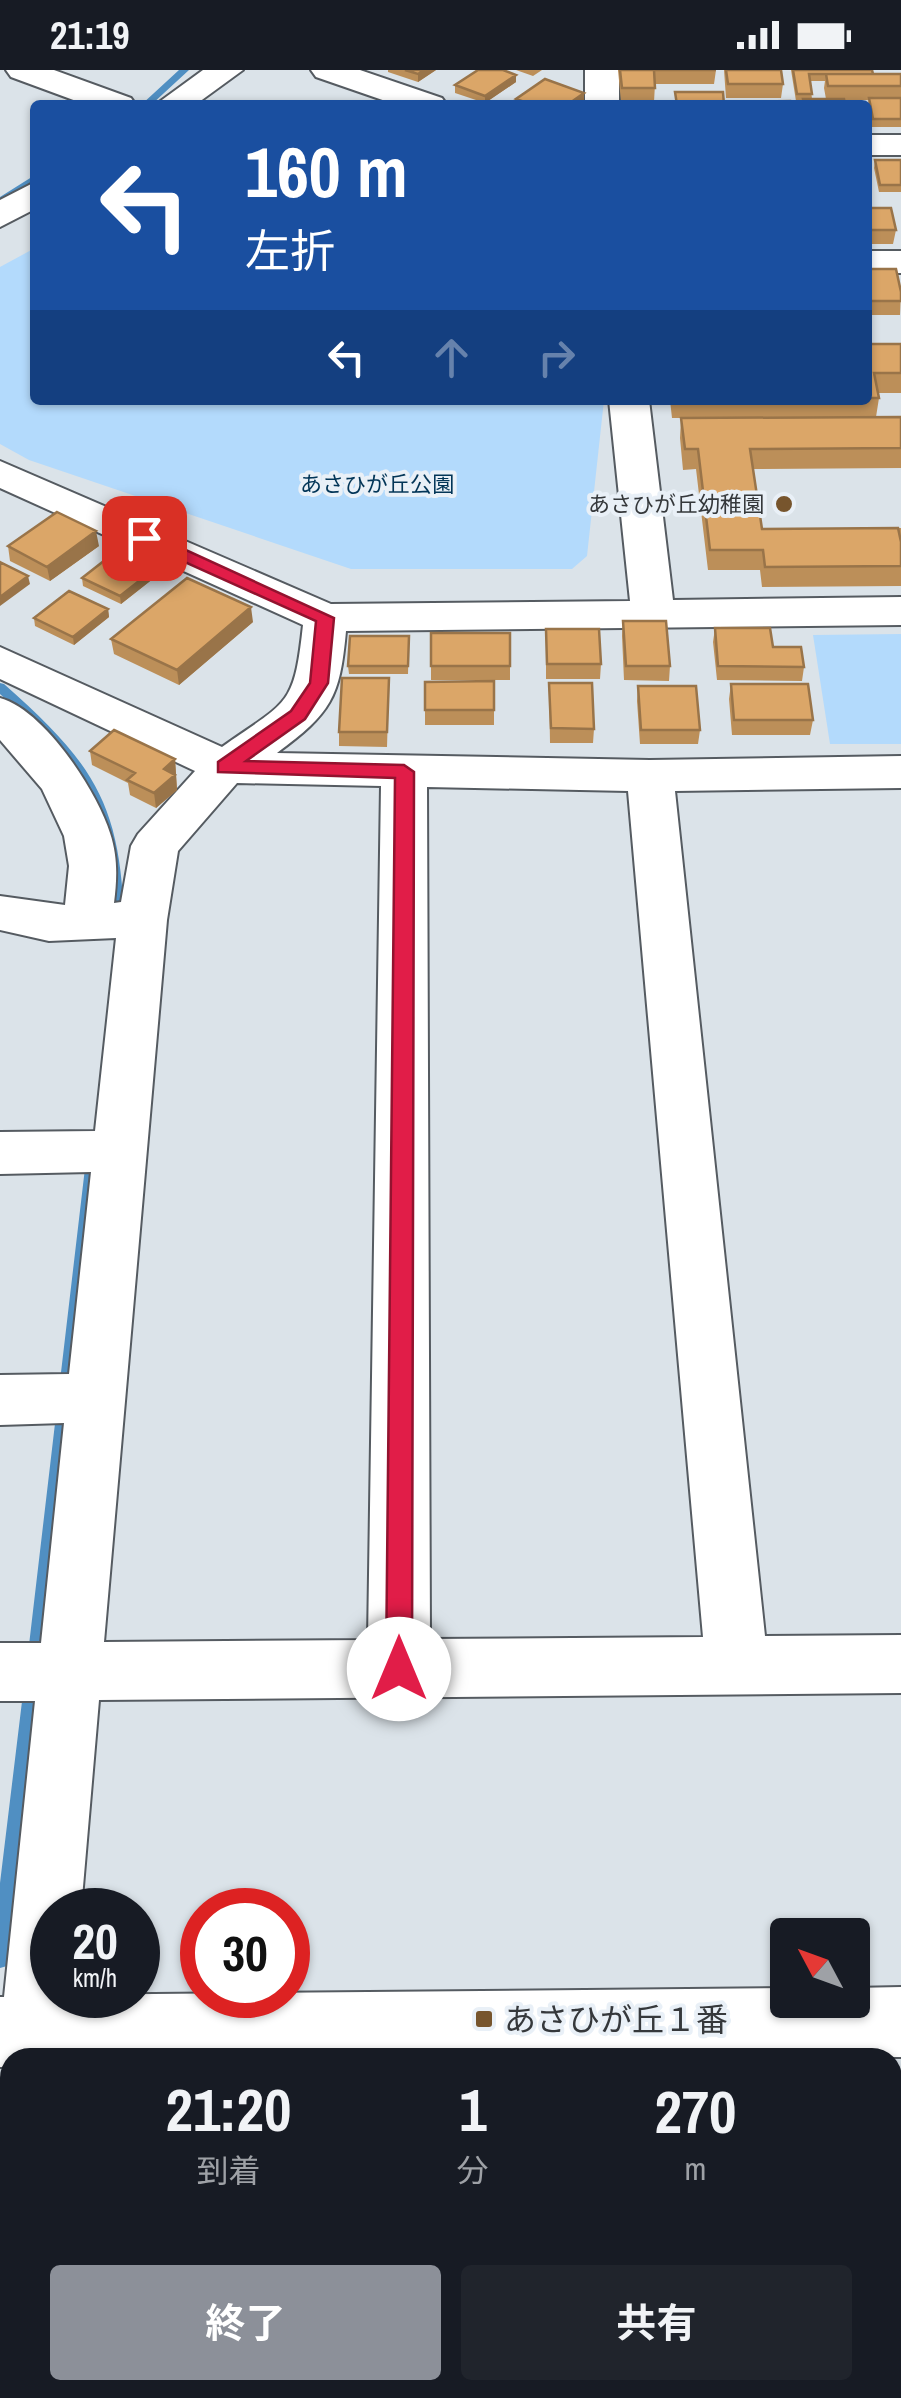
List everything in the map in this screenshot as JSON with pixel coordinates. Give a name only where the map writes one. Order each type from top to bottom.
[{"type":"street","points":[[23,70],[105,100]]},
{"type":"street","points":[[180,100],[226,70]]},
{"type":"street","points":[[328,70],[415,100]]},
{"type":"street","points":[[602,70],[602,100]]},
{"type":"street","points":[[872,145],[901,145]]},
{"type":"street","points":[[0,181],[30,192]]},
{"type":"street","points":[[0,216],[30,197]]},
{"type":"street","points":[[872,262],[901,262]]},
{"type":"street","points":[[630,405],[653,612]]},
{"type":"street","points":[[0,473],[325,618],[901,611]]},
{"type":"street","points":[[325,618],[319,683],[298,715],[225,767],[155,846],[142,920],[69,1672],[24,2040],[901,2022]]},
{"type":"street","points":[[0,660],[225,767],[650,776],[900,775]]},
{"type":"street","points":[[0,713],[40,752],[75,802],[92,858],[87,922]]},
{"type":"street","points":[[399,1669],[404,772]]},
{"type":"street","points":[[650,776],[736,1664]]},
{"type":"street","points":[[0,913],[48,922],[142,920]]},
{"type":"street","points":[[0,1153],[120,1151]]},
{"type":"street","points":[[0,1400],[96,1398]]},
{"type":"street","points":[[0,1672],[901,1664]]},
{"type":"green space","name":"あさひが丘公園","points":[[30,251],[30,405],[603,405],[587,556],[572,569],[351,569],[29,460],[0,444],[0,267]]},
{"type":"green space","points":[[901,634],[901,744],[830,744],[813,635]]},
{"type":"building","points":[[478,70],[503,70],[516,75],[485,96],[455,85]]},
{"type":"building","points":[[620,70],[654,70],[655,88],[622,88]]},
{"type":"building","points":[[726,70],[781,70],[783,84],[728,84]]},
{"type":"building","points":[[793,70],[872,70],[873,74],[809,74],[812,94],[797,94]]},
{"type":"building","points":[[826,74],[901,74],[901,86],[828,86]]},
{"type":"building","points":[[545,79],[584,93],[574,100],[516,99]]},
{"type":"building","points":[[675,92],[723,92],[724,100],[676,100]]},
{"type":"building","points":[[901,98],[901,119],[873,119],[869,100]]},
{"type":"building","points":[[875,160],[901,160],[901,185],[880,185]]},
{"type":"building","points":[[872,208],[891,208],[896,230],[872,230]]},
{"type":"building","points":[[872,269],[896,269],[901,301],[872,301]]},
{"type":"building","points":[[872,344],[901,344],[901,373],[874,373],[879,398],[872,398]]},
{"type":"building","points":[[901,417],[901,448],[750,449],[762,529],[898,528],[901,566],[765,567],[763,550],[710,550],[698,449],[685,449],[681,418]]},
{"type":"building","points":[[57,512],[96,531],[47,567],[8,546]]},
{"type":"building","points":[[114,553],[153,570],[120,596],[82,578]]},
{"type":"building","points":[[0,562],[28,576],[0,597]]},
{"type":"building","points":[[187,578],[251,607],[177,670],[111,639]]},
{"type":"building","points":[[69,591],[108,609],[73,637],[34,618]]},
{"type":"building","points":[[623,621],[666,621],[670,666],[626,666]]},
{"type":"building","points":[[715,628],[770,628],[773,647],[801,647],[804,667],[718,666]]},
{"type":"building","points":[[546,629],[599,629],[601,664],[547,664]]},
{"type":"building","points":[[431,633],[510,633],[510,666],[431,666]]},
{"type":"building","points":[[350,636],[409,636],[408,666],[348,666]]},
{"type":"building","points":[[342,678],[389,678],[387,732],[339,732]]},
{"type":"building","points":[[494,681],[494,710],[425,710],[425,682]]},
{"type":"building","points":[[549,683],[592,683],[594,729],[551,728]]},
{"type":"building","points":[[731,684],[808,684],[813,720],[734,720]]},
{"type":"building","points":[[638,686],[696,686],[700,730],[641,730]]},
{"type":"building","points":[[114,730],[175,759],[164,769],[175,775],[154,793],[127,780],[135,773],[90,751]]},
{"type":"waterway","points":[[151,100],[184,70]]},
{"type":"waterway","points":[[0,201],[30,181]]},
{"type":"waterway","points":[[0,687],[54,739],[91,789],[112,847],[117,922]]},
{"type":"waterway","points":[[36,1662],[92,1168]]},
{"type":"waterway","points":[[0,1959],[33,1685]]},
{"type":"place","name":"あさひが丘幼稚園","points":[[784,504]]},
{"type":"place","name":"あさひが丘１番","points":[[484,2019]]},
{"type":"route","points":[[144,538],[325,618],[319,683],[298,715],[225,767],[404,772],[399,1669]]}]
